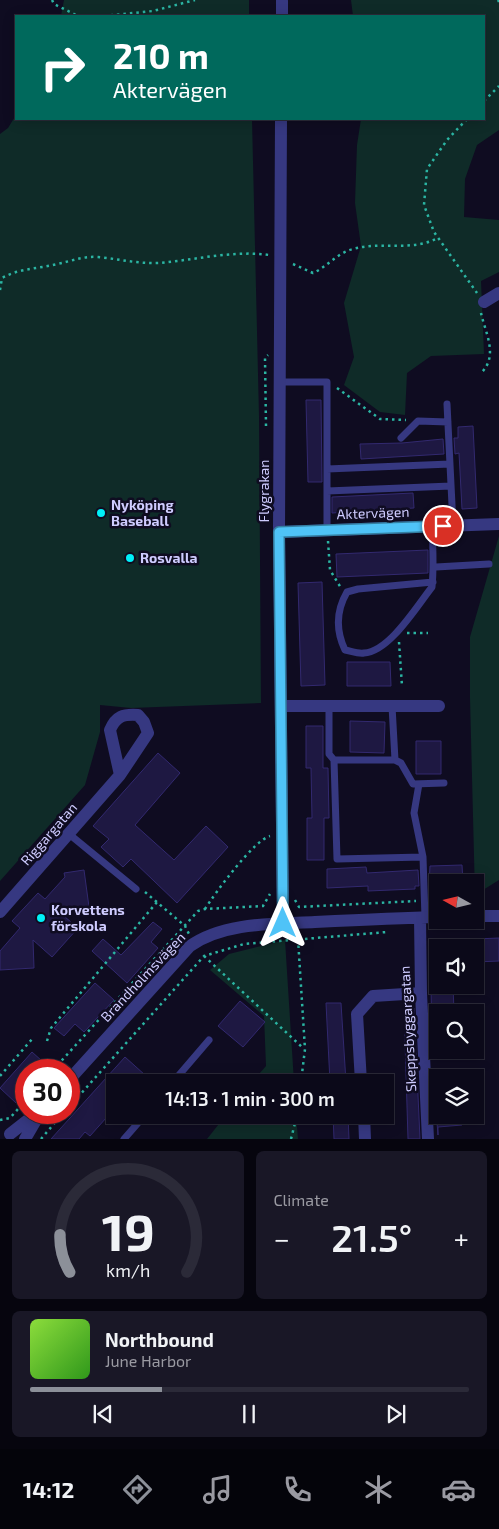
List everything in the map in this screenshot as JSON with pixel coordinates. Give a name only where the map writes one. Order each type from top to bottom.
[{"type":"street","points":[[282,1],[282,15]]},
{"type":"street","name":"Flygrakan","points":[[281,120],[279,532],[283,923]]},
{"type":"street","points":[[484,302],[499,293]]},
{"type":"street","name":"Aktervägen","points":[[279,532],[499,524]]},
{"type":"street","points":[[281,706],[439,706]]},
{"type":"street","name":"Riggargatan","points":[[0,912],[120,775]]},
{"type":"street","points":[[484,915],[497,914]]},
{"type":"street","name":"Brandholmsvägen","points":[[80,1068],[194,943],[218,932],[283,923],[427,918]]},
{"type":"street","name":"Skeppsbyggargatan","points":[[427,918],[421,993],[428,1139]]},
{"type":"street","points":[[361,1074],[357,1014],[373,996],[421,993]]},
{"type":"street","points":[[9,1135],[23,1124]]},
{"type":"street","points":[[25,1139],[33,1124]]},
{"type":"street","points":[[364,1124],[365,1139]]},
{"type":"lane","points":[[280,382],[327,382],[328,530]]},
{"type":"lane","points":[[447,404],[453,525]]},
{"type":"lane","points":[[402,438],[418,421],[448,422]]},
{"type":"lane","points":[[327,469],[450,464]]},
{"type":"lane","points":[[327,491],[451,486]]},
{"type":"lane","points":[[432,526],[433,582],[432,587],[396,633],[378,649],[364,653],[345,650],[339,636],[339,612],[347,592],[358,589],[433,582]]},
{"type":"lane","points":[[436,567],[489,564]]},
{"type":"lane","points":[[329,706],[329,754],[334,760],[337,859],[423,857]]},
{"type":"lane","points":[[392,706],[395,760]]},
{"type":"lane","points":[[334,760],[395,760],[402,763],[413,784],[444,783]]},
{"type":"lane","points":[[418,784],[414,814],[423,857],[424,901],[427,918]]},
{"type":"lane","points":[[69,834],[136,889]]},
{"type":"lane","points":[[180,1074],[208,1040]]},
{"type":"lane","points":[[124,1139],[137,1124]]},
{"type":"path","points":[[52,0],[54,4],[76,15]]},
{"type":"path","points":[[114,15],[153,11],[195,0]]},
{"type":"path","points":[[485,100],[499,86]]},
{"type":"path","points":[[466,120],[447,140],[426,169],[424,205],[438,238],[484,302],[480,310],[481,316],[492,346],[488,364],[481,372]]},
{"type":"path","points":[[0,290],[2,278],[15,271],[58,264],[81,257],[99,257],[125,262],[158,263],[245,254],[280,257],[313,273],[322,269],[335,258],[353,249],[406,247],[427,244],[438,238]]},
{"type":"path","points":[[345,393],[380,419],[406,420]]},
{"type":"path","points":[[328,530],[330,570],[341,588],[347,592]]},
{"type":"path","points":[[402,686],[399,633],[428,633]]},
{"type":"path","points":[[205,908],[238,866],[264,838],[282,834]]},
{"type":"path","points":[[136,889],[144,891],[185,926],[194,943]]},
{"type":"path","points":[[290,892],[299,907],[424,901]]},
{"type":"path","points":[[63,1059],[198,911],[205,908],[264,906],[270,894]]},
{"type":"path","points":[[48,1041],[50,1028],[157,902]]},
{"type":"path","points":[[80,1095],[204,956],[244,944],[392,932]]},
{"type":"path","points":[[298,939],[304,1049],[301,1074]]},
{"type":"path","points":[[204,956],[304,1049]]},
{"type":"path","points":[[0,1076],[34,1038]]},
{"type":"path","points":[[0,1120],[10,1118],[15,1112]]},
{"type":"path","points":[[41,1139],[54,1124]]},
{"type":"path","points":[[291,1139],[295,1124]]},
{"type":"green space","points":[[64,0],[249,0],[249,15],[61,15]]},
{"type":"green space","points":[[351,0],[499,0],[499,130],[477,145],[465,179],[464,217],[499,220],[499,272],[481,281],[484,354],[431,356],[407,373],[405,415],[380,412],[344,385],[354,357],[344,303],[361,246],[355,203],[357,145],[361,120],[485,120],[485,15],[353,15]]},
{"type":"green space","points":[[15,117],[15,120],[252,120],[259,416],[261,703],[131,708],[100,705],[100,732],[85,785],[0,881],[0,134],[8,128]]},
{"type":"green space","points":[[499,536],[499,880],[484,889],[484,874],[474,874],[470,637]]},
{"type":"green space","points":[[285,940],[293,1074],[259,1074],[266,1066],[264,1016],[210,970],[229,954]]},
{"type":"green space","points":[[219,1124],[297,1124],[298,1139],[207,1139]]},
{"type":"building","points":[[306,400],[321,400],[322,482],[308,482]]},
{"type":"building","points":[[473,426],[477,508],[462,509],[459,453],[455,454],[454,438],[458,438],[458,427]]},
{"type":"building","points":[[443,439],[444,454],[361,459],[360,444],[402,443]]},
{"type":"building","points":[[413,493],[414,508],[332,513],[332,497]]},
{"type":"building","points":[[428,550],[428,573],[337,577],[336,554]]},
{"type":"building","points":[[322,582],[325,685],[301,686],[298,583]]},
{"type":"building","points":[[347,662],[390,662],[391,686],[347,686]]},
{"type":"building","points":[[350,721],[385,722],[384,753],[350,752]]},
{"type":"building","points":[[306,726],[323,726],[323,768],[328,768],[329,818],[324,818],[324,860],[307,860],[307,818],[312,818],[311,768],[306,768]]},
{"type":"building","points":[[416,741],[441,741],[441,774],[416,774]]},
{"type":"building","points":[[158,753],[180,773],[135,825],[174,860],[206,826],[228,847],[177,903],[131,859],[123,867],[101,847],[109,839],[93,826]]},
{"type":"building","points":[[462,865],[463,874],[430,874],[430,866]]},
{"type":"building","points":[[366,867],[367,873],[418,870],[419,886],[415,886],[415,889],[368,891],[368,886],[327,888],[327,869]]},
{"type":"building","name":"Korvettens förskola","points":[[84,870],[89,907],[58,911],[78,928],[52,957],[33,940],[34,968],[0,970],[0,951],[20,928],[12,921],[38,893],[45,899],[65,877],[64,873]]},
{"type":"building","points":[[153,922],[162,929],[151,942],[158,948],[127,983],[92,951],[103,939],[121,955]]},
{"type":"building","points":[[499,938],[499,961],[484,962],[484,939],[475,939]]},
{"type":"building","points":[[95,983],[114,1000],[84,1032],[75,1024],[64,1036],[54,1028]]},
{"type":"building","points":[[431,994],[453,994],[454,1004],[431,1004]]},
{"type":"building","points":[[240,1001],[265,1022],[243,1047],[218,1026]]},
{"type":"building","points":[[326,1003],[341,1003],[345,1074],[330,1074]]},
{"type":"building","points":[[404,1008],[414,1008],[420,1139],[408,1139]]},
{"type":"building","points":[[32,1052],[40,1059],[26,1059]]},
{"type":"building","points":[[125,1057],[144,1074],[110,1074]]},
{"type":"building","points":[[15,1071],[15,1102],[0,1088]]},
{"type":"building","points":[[106,1078],[106,1118],[90,1136],[85,1132],[79,1139],[51,1139],[65,1124],[80,1124],[80,1107]]},
{"type":"building","points":[[333,1124],[348,1124],[349,1139],[334,1139]]},
{"type":"building","points":[[437,1124],[462,1124],[438,1127],[438,1135]]},
{"type":"place","name":"Nyköping Baseball","points":[[101,513]]},
{"type":"place","name":"Rosvalla","points":[[130,558]]},
{"type":"place","name":"Korvettens förskola","points":[[41,918]]},
{"type":"route","points":[[283,923],[279,532],[443,526]]}]
